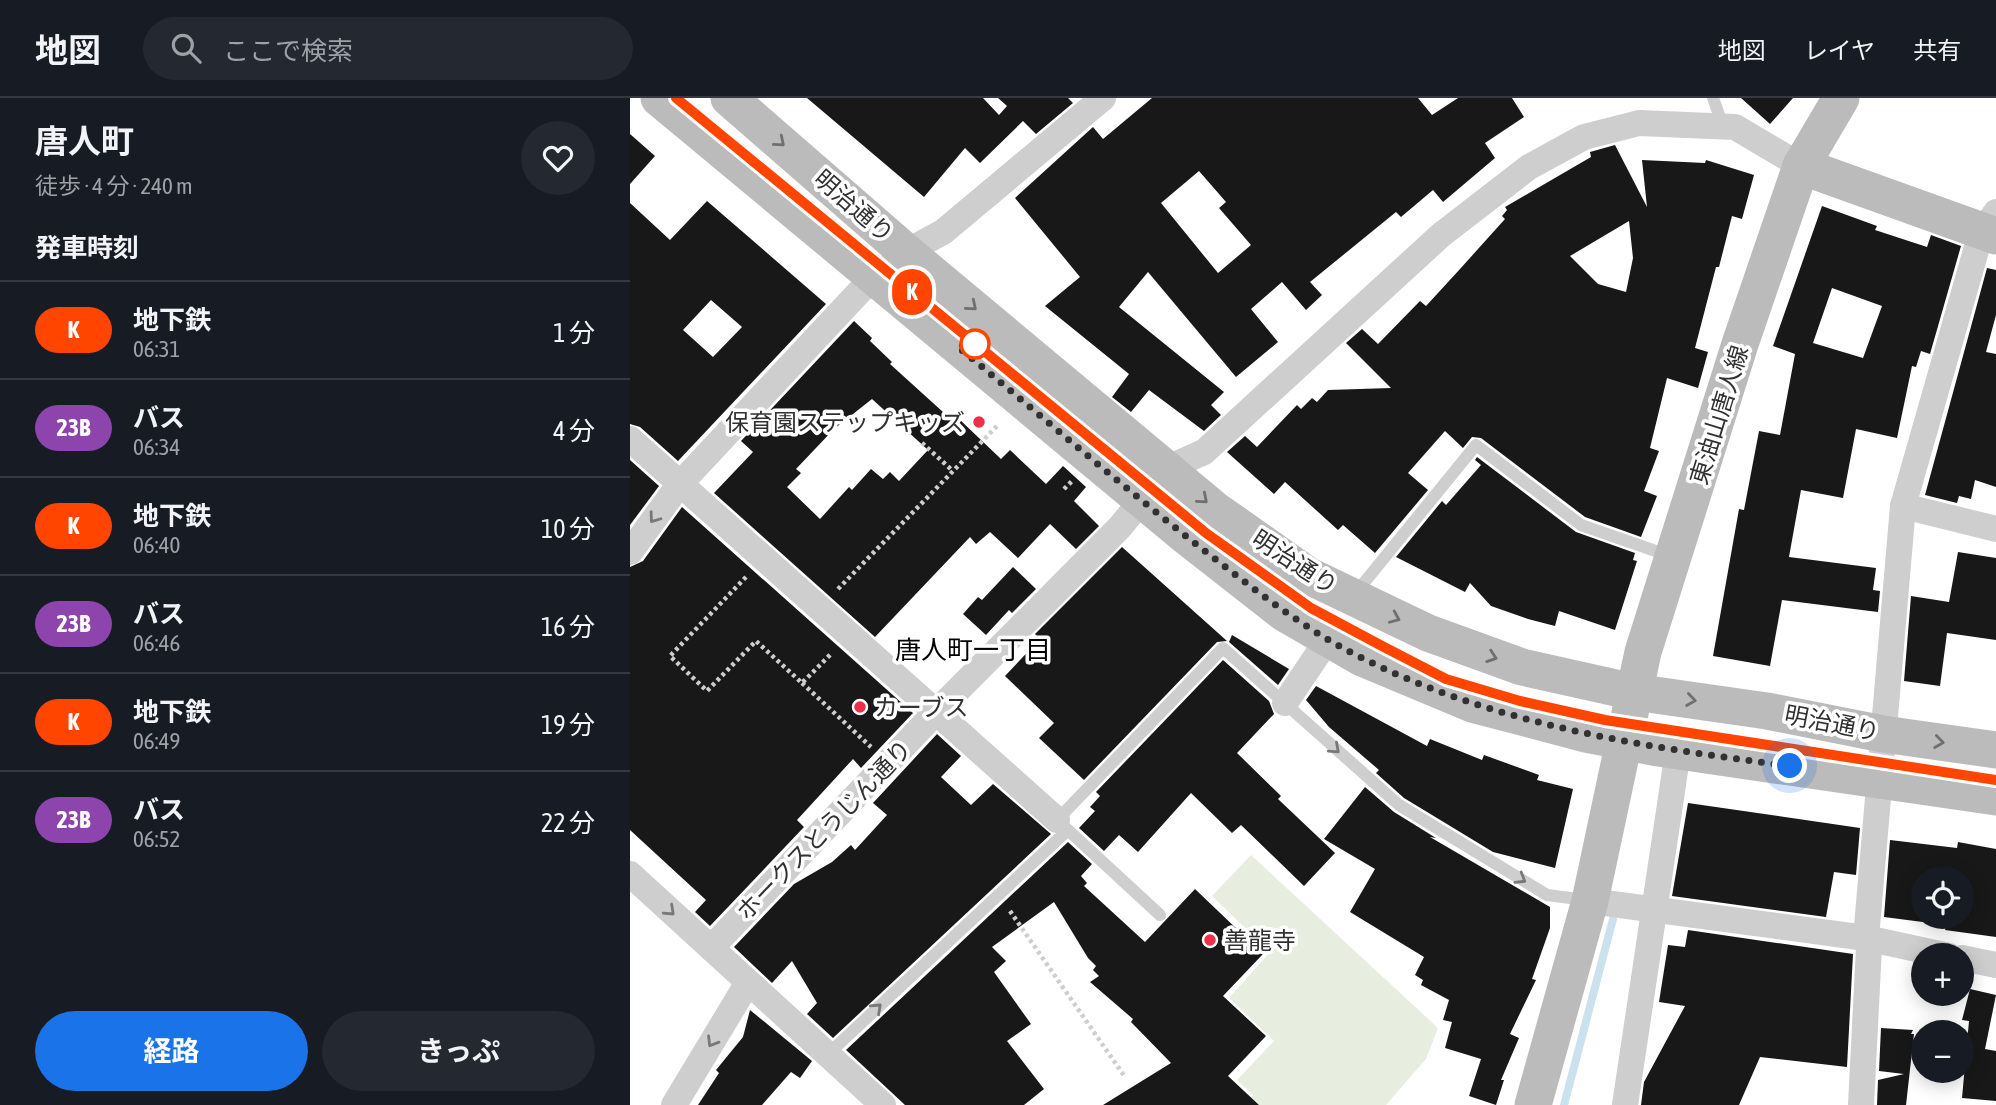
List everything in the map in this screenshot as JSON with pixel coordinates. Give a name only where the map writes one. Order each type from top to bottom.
[{"type":"street","name":"明治通り","points":[[659,98],[1142,500],[1284,613],[1362,658],[1472,704],[1510,716],[1623,741],[1996,797]]},
{"type":"street","points":[[630,552],[679,485],[838,313],[906,252],[943,232],[1103,98]]},
{"type":"street","name":"東油山唐人線","points":[[1533,1105],[1590,901],[1643,652],[1740,344],[1801,166],[1841,98]]},
{"type":"street","name":"明治通り","points":[[747,104],[906,252],[1214,509],[1298,569],[1352,598],[1456,644],[1522,667],[1634,692],[1767,710],[1883,734],[1996,750]]},
{"type":"street","points":[[1168,468],[1204,452],[1441,235],[1530,167],[1584,137],[1639,123],[1735,127],[1801,166],[1991,227],[1903,506],[1866,938],[1869,947],[1861,1105]]},
{"type":"street","points":[[630,439],[1062,825]]},
{"type":"street","name":"ホークスとうじん通り","points":[[711,948],[937,711],[1120,527],[1168,468]]},
{"type":"street","points":[[1903,506],[1996,529]]},
{"type":"street","points":[[1284,703],[1328,639]]},
{"type":"street","points":[[1625,1105],[1678,751]]},
{"type":"street","points":[[630,874],[747,984],[883,1105]]},
{"type":"street","points":[[1590,901],[1866,938],[1911,948]]},
{"type":"street","points":[[1974,960],[1996,965]]},
{"type":"street","points":[[674,1105],[747,984]]},
{"type":"lane","points":[[1713,98],[1723,126]]},
{"type":"lane","points":[[1352,598],[1476,445],[1581,525],[1674,558]]},
{"type":"lane","points":[[827,1055],[1031,865],[1062,825],[1223,648],[1399,805],[1547,895],[1590,901]]},
{"type":"lane","points":[[1062,825],[1160,915]]},
{"type":"path","points":[[820,608],[999,424]]},
{"type":"path","points":[[922,443],[953,471]]},
{"type":"path","points":[[1064,489],[1072,481]]},
{"type":"path","points":[[763,559],[670,656],[707,691],[756,641],[888,763]]},
{"type":"path","points":[[802,683],[850,635]]},
{"type":"path","points":[[999,895],[1125,1077]]},
{"type":"green space","points":[[1251,855],[1438,1028],[1426,1059],[1386,1105],[1244,1105],[1253,1095],[1237,1080],[1274,1041],[1229,998],[1270,952],[1212,896]]},
{"type":"building","points":[[807,98],[983,98],[999,115],[1007,106],[998,98],[1068,98],[1073,103],[1036,134],[1023,121],[980,163],[965,148],[924,197]]},
{"type":"building","points":[[1152,98],[1418,98],[1432,115],[1458,98],[1512,98],[1524,117],[1485,143],[1495,158],[1443,202],[1433,190],[1401,217],[1396,212],[1310,282],[1322,295],[1306,310],[1282,282],[1251,309],[1278,342],[1236,377],[1148,272],[1119,307],[1224,392],[1211,405],[1221,415],[1204,431],[1149,390],[1131,412],[1112,397],[1129,374],[1045,306],[1080,277],[1015,198],[1093,127],[1103,139]],"holes":[[[1199,171],[1226,202],[1219,208],[1251,245],[1218,273],[1161,203]]]},
{"type":"building","points":[[1741,98],[1793,98],[1770,124]]},
{"type":"building","points":[[630,134],[655,156],[630,184]]},
{"type":"building","points":[[1615,145],[1647,207],[1642,160],[1705,163],[1706,160],[1754,175],[1742,219],[1732,216],[1719,267],[1716,267],[1695,348],[1708,352],[1698,388],[1667,378],[1650,448],[1659,451],[1644,491],[1657,496],[1641,537],[1585,517],[1481,438],[1472,437],[1463,448],[1445,431],[1408,473],[1428,490],[1375,553],[1343,525],[1338,530],[1285,482],[1274,494],[1227,452],[1245,436],[1257,447],[1297,405],[1301,409],[1312,398],[1317,402],[1328,390],[1391,388],[1346,343],[1362,329],[1378,344],[1420,301],[1426,306],[1505,219],[1502,216],[1507,210],[1505,207],[1591,157],[1590,152]],"holes":[[[1629,221],[1633,258],[1626,292],[1598,284],[1570,256]]]},
{"type":"building","points":[[707,201],[826,304],[678,461],[640,427],[630,424],[630,203],[670,240]],"holes":[[[711,300],[742,327],[713,357],[683,330]]]},
{"type":"building","points":[[1822,206],[1877,226],[1875,230],[1927,247],[1931,235],[1961,246],[1930,354],[1921,351],[1916,367],[1912,366],[1897,438],[1856,429],[1843,498],[1801,490],[1789,557],[1876,568],[1873,590],[1880,591],[1878,612],[1782,600],[1770,666],[1713,656],[1739,509],[1744,510],[1759,431],[1780,435],[1795,354],[1773,346]],"holes":[[[1832,288],[1882,306],[1863,358],[1813,343]]]},
{"type":"building","points":[[1987,268],[1996,270],[1996,315],[1986,352],[1996,354],[1996,487],[1975,480],[1971,499],[1959,496],[1957,503],[1925,495]]},
{"type":"building","points":[[854,321],[872,338],[870,341],[892,362],[890,364],[954,422],[958,418],[1001,459],[1010,450],[1046,484],[1063,466],[1086,487],[1074,501],[1099,526],[1076,549],[1050,524],[1018,558],[990,532],[976,544],[970,537],[875,637],[714,493],[753,452],[741,441]],"holes":[[[872,399],[928,450],[899,481],[890,472],[883,479],[871,469],[852,490],[849,487],[820,519],[787,487],[801,473],[796,469],[834,429]]]},
{"type":"building","points":[[1477,457],[1576,532],[1635,553],[1633,560],[1637,561],[1615,630],[1559,611],[1555,626],[1528,619],[1491,606],[1470,583],[1465,592],[1396,557],[1442,501],[1446,505],[1481,465],[1475,460]]},
{"type":"building","points":[[630,460],[659,486],[630,525]]},
{"type":"building","points":[[682,507],[913,713],[861,768],[853,759],[797,820],[804,827],[710,926],[695,912],[706,900],[630,830],[630,567],[643,561]]},
{"type":"building","points":[[1122,547],[1227,641],[1217,642],[1084,780],[1039,738],[1054,723],[1005,676],[1040,639],[1035,634]]},
{"type":"building","points":[[1958,552],[1996,558],[1996,640],[1947,633],[1940,686],[1904,681],[1911,596],[1949,602]]},
{"type":"building","points":[[1013,567],[1036,589],[1012,613],[1009,610],[986,635],[963,614],[978,597],[982,600]]},
{"type":"building","points":[[1232,635],[1289,669],[1278,685],[1229,642]]},
{"type":"building","points":[[1223,660],[1269,701],[1274,714],[1237,753],[1281,796],[1278,799],[1335,853],[1304,886],[1241,825],[1232,833],[1191,793],[1138,852],[1119,835],[1104,851],[1079,828],[1095,811],[1090,807],[1100,796],[1096,792]]},
{"type":"building","points":[[1316,686],[1427,746],[1430,739],[1482,760],[1484,755],[1539,775],[1537,780],[1573,789],[1555,868],[1493,852],[1404,798],[1376,773],[1379,770],[1329,727],[1306,700]]},
{"type":"building","points":[[937,734],[961,756],[941,777],[971,805],[993,784],[1051,834],[833,1038],[807,1014],[817,1003],[792,961],[772,983],[734,947],[794,884],[832,862],[851,845],[855,850],[887,815],[873,803]]},
{"type":"building","points":[[1365,787],[1394,812],[1436,838],[1430,837],[1550,907],[1550,928],[1532,979],[1536,980],[1510,1034],[1519,1038],[1501,1080],[1504,1080],[1496,1105],[1469,1096],[1481,1059],[1445,1048],[1452,1022],[1443,1020],[1449,1000],[1421,985],[1423,980],[1415,975],[1424,957],[1350,912],[1375,869],[1324,839]]},
{"type":"building","points":[[1688,803],[1860,828],[1856,875],[1834,872],[1826,917],[1672,896]]},
{"type":"building","points":[[1890,840],[1957,848],[1958,842],[1996,849],[1996,937],[1945,930],[1974,929],[1974,866],[1911,866],[1911,920],[1884,917]]},
{"type":"building","points":[[1068,842],[1092,864],[1081,876],[1087,883],[1084,886],[1145,942],[1195,889],[1263,954],[1223,996],[1266,1036],[1228,1076],[1259,1105],[1103,1105],[1171,1063],[1131,1022],[1133,1019],[1090,982],[1099,976],[1093,970],[1096,966],[1088,958],[1054,902],[992,947],[1006,961],[994,972],[1031,1024],[1007,1041],[1044,1089],[1024,1105],[905,1105],[846,1050]]},
{"type":"building","points":[[1688,930],[1853,954],[1847,1067],[1760,1057],[1739,1105],[1641,1105],[1644,1082],[1685,1006],[1659,1002],[1668,945],[1685,947]]},
{"type":"building","points":[[1974,990],[1996,995],[1985,1049],[1996,1051],[1996,1101],[1962,1098],[1963,1083],[1974,1083],[1974,1020],[1962,1020],[1966,1006],[1974,1006]]},
{"type":"building","points":[[750,1010],[812,1061],[800,1078],[791,1072],[762,1105],[698,1105],[719,1073],[716,1070],[743,1037]]},
{"type":"building","points":[[1881,1028],[1911,1030],[1906,1105],[1877,1105],[1878,1080],[1904,1074],[1879,1071]]},
{"type":"waterway","points":[[1564,1105],[1613,919]]},
{"type":"metro line","name":"K","points":[[676,98],[1206,533],[1311,608],[1382,646],[1446,679],[1520,701],[1605,720],[1713,739],[1996,780]]},
{"type":"place","name":"保育園ステップキッズ","points":[[979,422]]},
{"type":"place","name":"カーブス","points":[[860,707]]},
{"type":"place","name":"善龍寺","points":[[1210,940]]},
{"type":"district","name":"唐人町一丁目","points":[[973,650]]},
{"type":"route","points":[[975,344],[957,346],[1168,522],[1284,613],[1362,658],[1438,691],[1510,716],[1658,748],[1790,766]]}]
